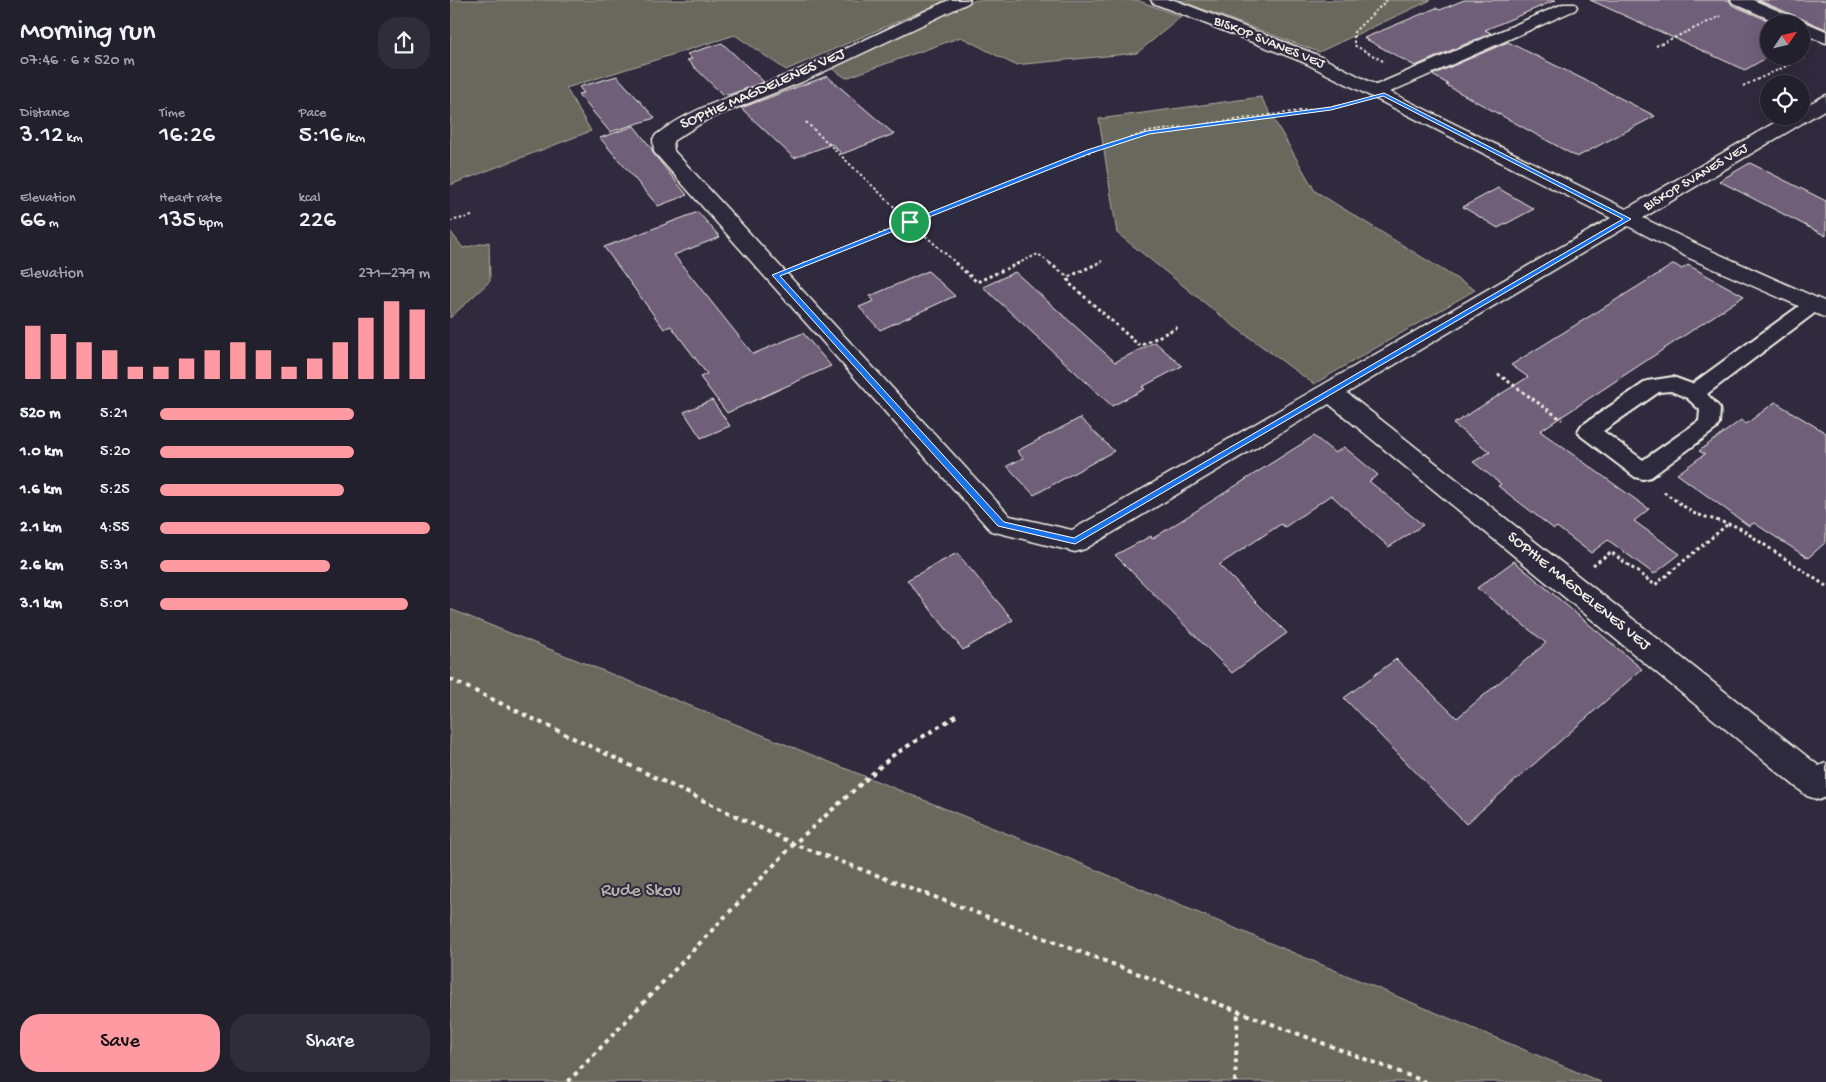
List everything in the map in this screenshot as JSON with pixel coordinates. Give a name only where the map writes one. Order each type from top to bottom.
[{"type":"street","name":"SOPHIE MAGDELENES VEJ","points":[[962,0],[773,88],[698,115],[677,127],[663,140],[664,152],[1001,524],[1075,541],[1628,219]]},
{"type":"street","name":"BISKOP SVANES VEJ","points":[[1159,0],[1309,58],[1628,219],[1826,101]]},
{"type":"street","points":[[1739,0],[1775,15]]},
{"type":"street","points":[[1380,93],[1411,76],[1569,7]]},
{"type":"street","points":[[1810,30],[1826,38]]},
{"type":"street","points":[[1628,219],[1697,254],[1820,308]]},
{"type":"street","name":"SOPHIE MAGDELENES VEJ","points":[[1330,392],[1819,785],[1826,778]]},
{"type":"lane","points":[[1694,393],[1820,308]]},
{"type":"lane","points":[[1673,384],[1694,393],[1710,408],[1709,424],[1643,471],[1588,432],[1654,386],[1673,384]]},
{"type":"path","points":[[1387,0],[1354,32],[1354,45],[1411,76]]},
{"type":"path","points":[[1656,46],[1722,15]]},
{"type":"path","points":[[1743,86],[1787,65]]},
{"type":"path","points":[[775,275],[1089,152],[1148,132],[1331,108],[1380,93]]},
{"type":"path","points":[[806,122],[910,222],[977,282],[1038,254],[1068,277],[1069,283],[1140,346],[1180,326]]},
{"type":"path","points":[[450,221],[472,216]]},
{"type":"path","points":[[1068,277],[1102,261]]},
{"type":"path","points":[[1567,583],[1610,552],[1655,585],[1728,524]]},
{"type":"path","points":[[450,679],[794,844],[1426,1082]]},
{"type":"path","points":[[568,1082],[794,844],[892,756],[959,714]]},
{"type":"path","points":[[1235,1082],[1238,1010]]},
{"type":"green space","points":[[450,0],[947,0],[786,70],[735,35],[566,88],[591,131],[450,185]]},
{"type":"green space","points":[[976,0],[1137,0],[1181,17],[1137,53],[1015,65],[961,37],[846,78],[828,66]]},
{"type":"green space","points":[[1178,0],[1431,0],[1319,52]]},
{"type":"green space","points":[[1261,97],[1315,191],[1475,290],[1314,384],[1235,327],[1117,233],[1099,119]]},
{"type":"green space","points":[[450,231],[463,248],[489,242],[490,281],[450,318]]},
{"type":"green space","name":"Rude Skov","points":[[450,609],[1070,859],[1601,1082],[450,1082]]},
{"type":"building","points":[[1464,0],[1556,0],[1485,30],[1491,33],[1415,66],[1364,38],[1436,8],[1440,10]]},
{"type":"building","points":[[1590,0],[1729,0],[1732,5],[1760,17],[1760,61],[1745,70]]},
{"type":"building","points":[[1758,0],[1826,0],[1826,29],[1810,22],[1810,15],[1793,15]]},
{"type":"building","points":[[1508,42],[1655,116],[1577,157],[1446,85],[1448,84],[1432,75]]},
{"type":"building","points":[[722,43],[764,82],[728,95],[723,95],[687,60],[692,59],[687,54]]},
{"type":"building","points":[[617,76],[655,118],[610,132],[578,94],[584,93],[579,87]]},
{"type":"building","points":[[827,76],[894,134],[842,154],[832,144],[794,158],[741,108]]},
{"type":"building","points":[[634,126],[687,195],[658,206],[600,138]]},
{"type":"building","points":[[1750,163],[1826,201],[1826,236],[1719,181]]},
{"type":"building","points":[[1498,188],[1534,209],[1498,228],[1463,207]]},
{"type":"building","points":[[698,212],[720,237],[674,255],[753,354],[803,333],[831,366],[727,413],[700,377],[707,374],[671,326],[664,329],[604,247]]},
{"type":"building","points":[[1674,264],[1682,269],[1688,265],[1744,296],[1540,431],[1649,509],[1634,521],[1680,554],[1654,574],[1608,540],[1591,553],[1557,527],[1554,529],[1498,486],[1501,484],[1473,462],[1490,452],[1453,424],[1528,377],[1511,365]]},
{"type":"building","points":[[928,271],[955,296],[880,330],[859,307],[874,301],[870,296]]},
{"type":"building","points":[[1015,272],[1115,362],[1155,342],[1182,366],[1142,387],[1145,389],[1112,406],[983,287]]},
{"type":"building","points":[[712,400],[730,426],[701,438],[684,412]]},
{"type":"building","points":[[1775,402],[1826,433],[1826,542],[1808,558],[1754,523],[1749,526],[1677,474],[1705,454],[1699,451],[1741,420],[1746,424]]},
{"type":"building","points":[[1080,418],[1114,451],[1034,495],[1007,466],[1023,458],[1017,451]]},
{"type":"building","points":[[1314,436],[1335,453],[1344,447],[1378,475],[1369,481],[1423,525],[1389,547],[1331,495],[1285,527],[1281,524],[1219,565],[1287,633],[1232,673],[1115,555],[1151,536],[1152,539]]},
{"type":"building","points":[[957,553],[1013,620],[963,650],[907,580]]},
{"type":"building","points":[[1514,561],[1642,669],[1466,824],[1344,698],[1396,659],[1457,718],[1546,643],[1477,588]]},
{"type":"route","points":[[1384,94],[1628,219],[1075,541],[1001,524],[775,275],[910,222],[1089,152],[1148,132],[1331,108],[1384,94]]}]
